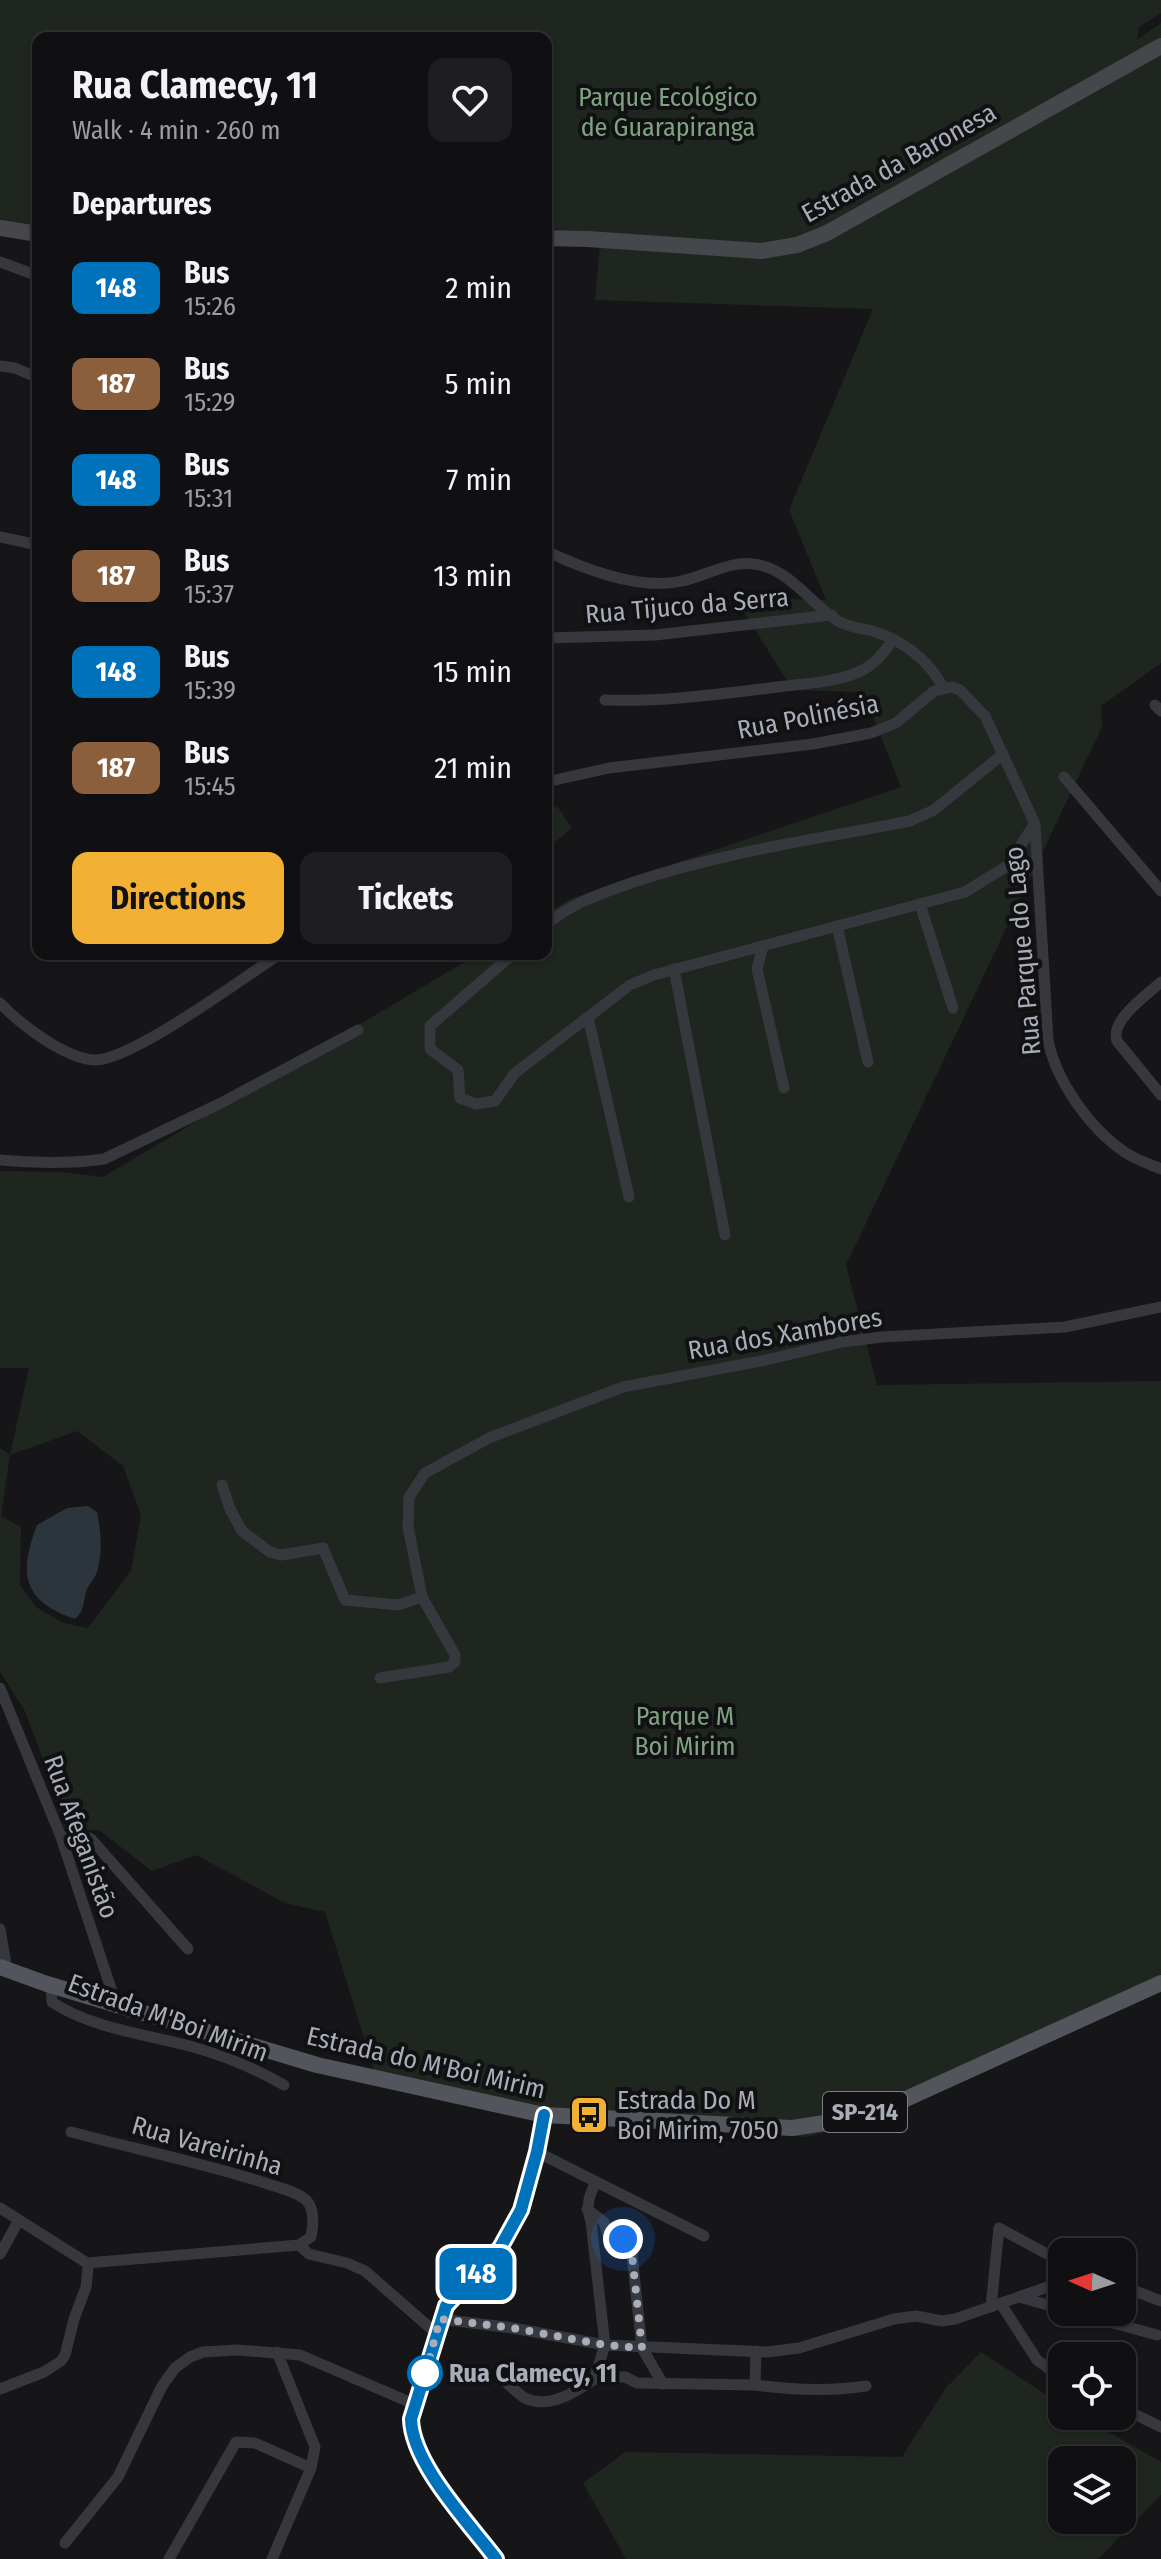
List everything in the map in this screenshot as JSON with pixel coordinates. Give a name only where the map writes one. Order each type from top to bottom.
[{"type":"main road","name":"Estrada da Baronesa","points":[[552,238],[761,251],[797,245],[827,233],[1161,46]]},
{"type":"main road","points":[[0,228],[32,233]]},
{"type":"main road","name":"Estrada do M'Boi Mirim","points":[[4,1968],[51,1985],[355,2075],[544,2115],[792,2128],[825,2123],[897,2103],[1161,1983]]},
{"type":"street","points":[[0,262],[32,274]]},
{"type":"street","points":[[0,366],[32,375]]},
{"type":"street","points":[[0,537],[32,544]]},
{"type":"street","points":[[506,960],[430,1026],[430,1049],[458,1070],[460,1098],[476,1104],[495,1101],[515,1073],[630,985],[674,969],[965,892],[1007,866],[1035,824],[985,716],[966,694],[952,687],[943,687],[933,670],[915,653],[893,640],[839,621],[770,567],[751,563],[731,565],[681,582],[660,583],[584,569],[552,554]]},
{"type":"street","name":"Rua Tijuco da Serra","points":[[552,638],[655,635],[832,615]]},
{"type":"street","points":[[605,700],[643,702],[691,698],[853,675],[881,656],[893,640]]},
{"type":"street","name":"Rua Polinésia","points":[[552,781],[609,768],[813,744],[871,733],[896,723],[943,687]]},
{"type":"street","points":[[552,920],[589,897],[691,863],[910,821],[934,810],[1003,754]]},
{"type":"street","points":[[1064,777],[1161,891]]},
{"type":"street","name":"Rua Parque do Lago","points":[[1035,824],[1048,1040],[1052,1059],[1067,1091],[1110,1141],[1135,1158],[1161,1169]]},
{"type":"street","points":[[920,904],[953,1008]]},
{"type":"street","points":[[837,926],[868,1062]]},
{"type":"street","points":[[763,946],[757,969],[784,1088]]},
{"type":"street","points":[[0,1003],[65,1052],[96,1061],[138,1047],[271,960]]},
{"type":"street","points":[[674,969],[725,1235]]},
{"type":"street","points":[[1161,982],[1119,1021],[1115,1034],[1117,1041],[1161,1095]]},
{"type":"street","points":[[588,1017],[629,1197]]},
{"type":"street","points":[[0,1160],[49,1163],[104,1159],[221,1103],[358,1030]]},
{"type":"street","name":"Rua dos Xambores","points":[[380,1678],[449,1667],[455,1662],[455,1655],[422,1597],[408,1527],[409,1497],[425,1473],[503,1432],[641,1382],[862,1339],[1065,1327],[1161,1307]]},
{"type":"street","points":[[222,1485],[242,1531],[270,1552],[281,1555],[323,1548],[345,1600],[398,1605],[422,1597]]},
{"type":"street","name":"Rua Afeganistão","points":[[0,1688],[61,1837],[116,2004]]},
{"type":"street","points":[[61,1837],[80,1834],[91,1839],[188,1949]]},
{"type":"street","points":[[0,1929],[4,1968]]},
{"type":"street","name":"Estrada M'Boi Mirim","points":[[51,1985],[52,2002],[73,2012],[100,2023],[234,2059],[284,2085]]},
{"type":"street","points":[[496,2559],[430,2472],[416,2448],[411,2419],[440,2319],[455,2294],[491,2258],[521,2210],[544,2115]]},
{"type":"street","name":"Rua Vareirinha","points":[[71,2132],[205,2165],[302,2197],[311,2207],[313,2222],[311,2237],[299,2245]]},
{"type":"street","points":[[537,2152],[704,2236]]},
{"type":"street","points":[[596,2182],[587,2209],[605,2345],[596,2373],[598,2377]]},
{"type":"street","points":[[0,2208],[87,2263],[299,2245],[309,2254],[347,2263],[365,2271],[436,2333]]},
{"type":"street","points":[[587,2209],[604,2222],[608,2236],[623,2239],[632,2255],[642,2348],[663,2384]]},
{"type":"street","points":[[0,2254],[19,2220]]},
{"type":"street","points":[[1048,2254],[999,2228],[996,2305],[1037,2360],[1048,2368]]},
{"type":"street","points":[[0,2389],[44,2372],[61,2361],[86,2287],[87,2263]]},
{"type":"street","points":[[440,2319],[513,2328],[605,2345],[784,2351],[894,2319],[916,2316],[942,2321],[955,2319],[1048,2287]]},
{"type":"street","points":[[1136,2291],[1161,2301]]},
{"type":"street","points":[[1019,2297],[1048,2305]]},
{"type":"street","points":[[1124,2326],[1157,2335]]},
{"type":"street","points":[[65,2543],[123,2470],[153,2403],[175,2368],[190,2357],[203,2352],[237,2350],[308,2357],[414,2404]]},
{"type":"street","points":[[755,2385],[756,2351]]},
{"type":"street","points":[[272,2559],[311,2468],[315,2442],[277,2352]]},
{"type":"street","points":[[505,2381],[523,2397],[540,2403],[569,2396],[598,2377],[625,2377],[637,2383],[755,2385],[804,2391],[866,2386]]},
{"type":"street","points":[[1136,2415],[1161,2427]]},
{"type":"street","points":[[169,2559],[236,2442],[255,2443],[311,2468]]},
{"type":"green space","name":"Parque M Boi Mirim","points":[[0,0],[1161,0],[1161,13],[1139,27],[1137,40],[1161,23],[1161,663],[1101,706],[1102,727],[846,1265],[877,1385],[1161,1381],[1161,1981],[1158,1984],[898,2112],[807,2137],[544,2115],[377,2080],[325,1912],[285,1903],[196,1855],[152,1871],[99,1830],[64,1829],[47,1770],[24,1709],[0,1672],[0,1448],[10,1455],[29,1368],[0,1368],[0,1171],[62,1172],[103,1177],[468,960],[552,960],[552,910],[570,899],[901,787],[863,692],[793,690],[735,598],[826,600],[789,510],[873,309],[595,300],[601,232],[552,229],[552,32],[32,32],[32,230],[0,225]],"holes":[[[77,1431],[123,1466],[141,1515],[131,1571],[88,1628],[64,1623],[36,1607],[20,1585],[21,1527],[1,1516],[10,1455]]]},
{"type":"green space","points":[[557,806],[572,828],[552,844],[552,810]]},
{"type":"green space","points":[[981,2352],[1048,2396],[1048,2430],[1105,2430],[1133,2446],[1048,2446],[1048,2534],[1123,2534],[1098,2559],[626,2559],[583,2483],[625,2452],[902,2457],[945,2389]]},
{"type":"green space","points":[[1136,2448],[1161,2462],[1161,2495],[1136,2520]]},
{"type":"shaded area","points":[[88,1506],[97,1512],[100,1557],[97,1572],[75,1619],[44,1604],[35,1594],[29,1584],[28,1558],[37,1525],[67,1508]]},
{"type":"bus line","name":"148","points":[[496,2559],[430,2472],[416,2448],[411,2419],[446,2306],[500,2248],[521,2210],[544,2115]]},
{"type":"place","name":"Estrada Do M Boi Mirim, 7050","points":[[589,2115]]},
{"type":"place","name":"Rua Clamecy, 11","points":[[425,2373]]},
{"type":"route","points":[[425,2373],[424,2379],[440,2319],[642,2348],[632,2255],[623,2239]]},
{"type":"park label","name":"Parque Ecológico de Guarapiranga","points":[[668,112]]}]
